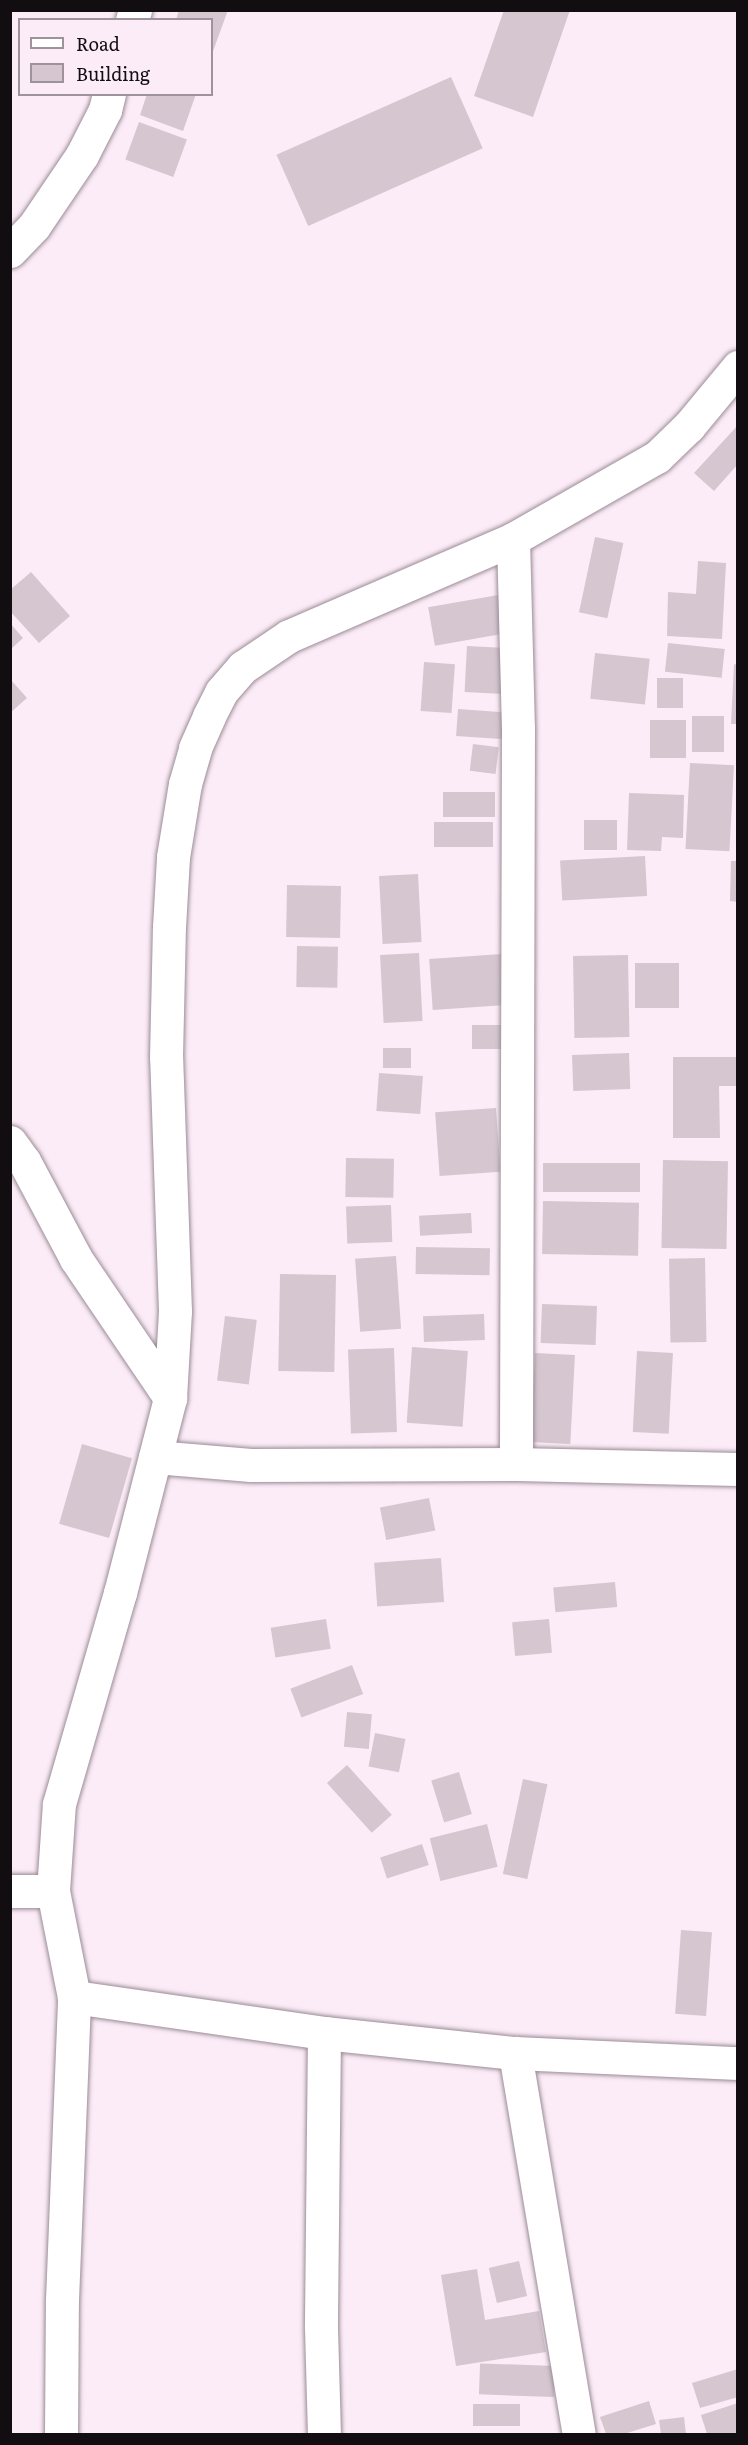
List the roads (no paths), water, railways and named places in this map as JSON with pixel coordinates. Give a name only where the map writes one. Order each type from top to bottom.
[{"type":"street","points":[[10,251],[34,226],[82,155],[105,110],[108,96]]},
{"type":"street","points":[[61,2434],[62,2300],[74,1997],[53,1891],[59,1804],[170,1398],[175,1311],[166,1057],[169,927],[173,857],[185,784],[195,748],[221,692],[243,667],[289,636],[513,539],[657,457],[689,426],[738,367]]},
{"type":"street","points":[[513,539],[518,729],[516,1464]]},
{"type":"street","points":[[10,1142],[24,1161],[76,1259],[170,1398]]},
{"type":"street","points":[[155,1457],[251,1465],[516,1464],[738,1469]]},
{"type":"street","points":[[10,1891],[53,1891]]},
{"type":"street","points":[[74,1997],[324,2033],[515,2053],[738,2063]]},
{"type":"street","points":[[324,2033],[321,2328],[324,2434]]},
{"type":"street","points":[[515,2053],[579,2434]]}]
